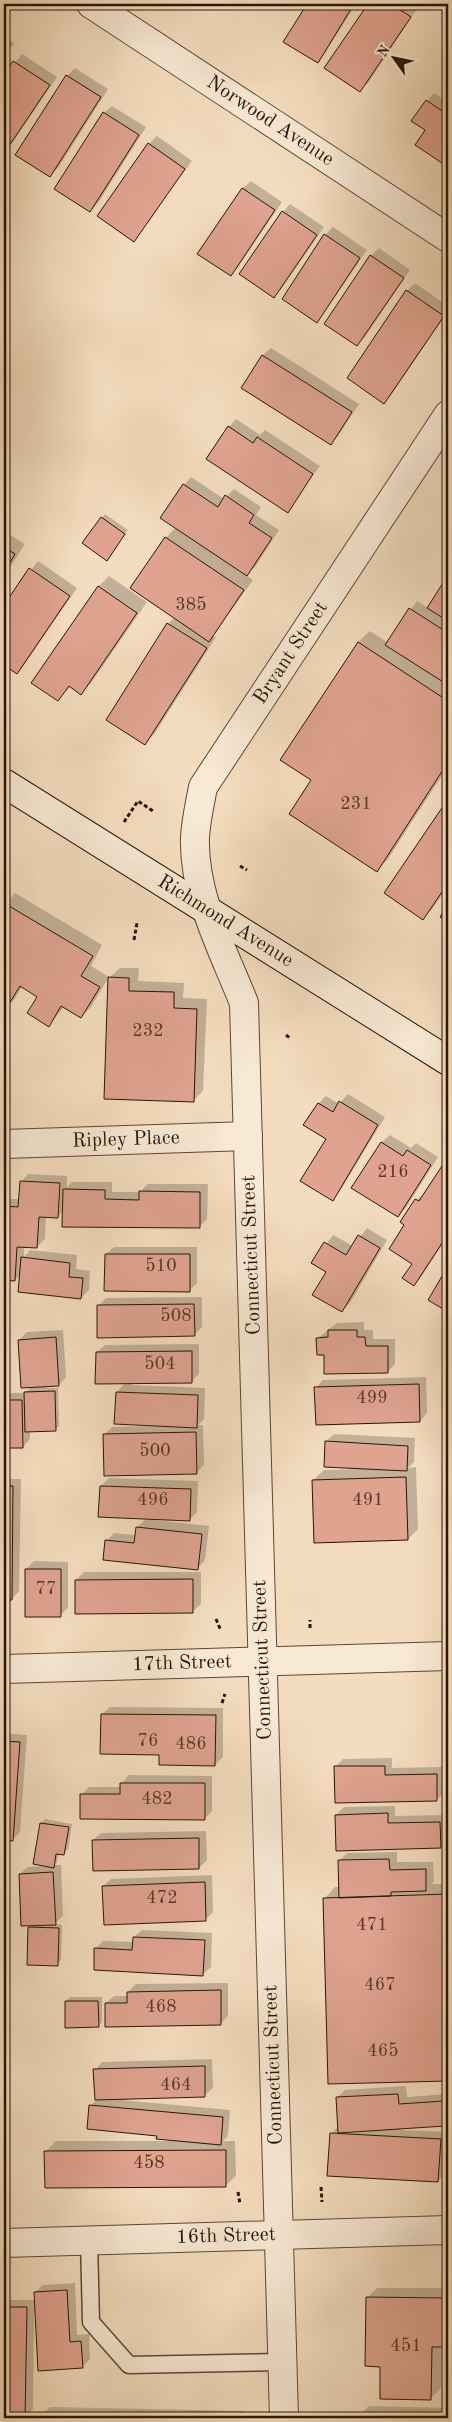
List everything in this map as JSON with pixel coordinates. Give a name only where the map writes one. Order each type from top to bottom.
[{"type":"street","name":"Norwood Avenue","points":[[91,4],[448,238]]},
{"type":"street","name":"Bryant Street","points":[[206,909],[199,879],[195,837],[203,787],[448,415]]},
{"type":"street","name":"Richmond Avenue","points":[[4,783],[448,1061]]},
{"type":"street","name":"Connecticut Street","points":[[206,909],[244,1002],[284,2418]]},
{"type":"street","name":"Ripley Place","points":[[4,1144],[248,1136]]},
{"type":"street","name":"17th Street","points":[[4,1669],[448,1656]]},
{"type":"street","name":"16th Street","points":[[4,2243],[448,2230]]},
{"type":"lane","points":[[88,2241],[92,2322],[129,2365],[283,2362]]},
{"type":"path","points":[[127,818],[138,802],[153,811]]},
{"type":"path","points":[[240,866],[247,870]]},
{"type":"path","points":[[134,940],[137,924]]},
{"type":"path","points":[[286,1035],[290,1038]]},
{"type":"path","points":[[216,1619],[223,1636]]},
{"type":"path","points":[[321,2187],[322,2205]]},
{"type":"path","points":[[238,2192],[240,2207]]},
{"type":"building","points":[[307,4],[354,4],[318,63],[283,42]]},
{"type":"building","points":[[368,4],[391,4],[411,17],[360,92],[324,68]]},
{"type":"building","points":[[13,61],[50,85],[5,152],[4,74]]},
{"type":"building","points":[[66,75],[101,97],[50,177],[15,155]]},
{"type":"building","points":[[426,100],[448,115],[448,167],[415,145],[425,130],[411,121]]},
{"type":"building","points":[[103,112],[139,135],[90,212],[54,189]]},
{"type":"building","points":[[148,143],[185,169],[134,242],[97,216]]},
{"type":"building","points":[[242,188],[275,210],[231,276],[197,254]]},
{"type":"building","points":[[282,211],[317,235],[274,298],[239,274]]},
{"type":"building","points":[[324,234],[360,258],[317,323],[282,299]]},
{"type":"building","points":[[370,255],[404,278],[357,346],[324,324]]},
{"type":"building","points":[[406,290],[444,316],[384,404],[347,378]]},
{"type":"building","points":[[262,355],[352,412],[331,445],[241,388]]},
{"type":"building","points":[[228,426],[253,443],[257,437],[313,474],[288,513],[206,459]]},
{"type":"building","points":[[183,484],[218,507],[225,495],[254,515],[249,523],[272,538],[247,576],[160,518]]},
{"type":"building","points":[[101,517],[125,534],[107,561],[82,543]]},
{"type":"building","points":[[165,537],[244,590],[209,642],[130,588]]},
{"type":"building","points":[[4,547],[15,554],[4,573]]},
{"type":"building","points":[[29,568],[70,596],[17,674],[4,665],[4,605]]},
{"type":"building","points":[[448,575],[448,621],[427,608]]},
{"type":"building","points":[[98,586],[137,613],[81,695],[69,686],[58,701],[31,683]]},
{"type":"building","points":[[409,608],[448,633],[448,685],[385,645]]},
{"type":"building","points":[[167,623],[207,648],[145,745],[106,720]]},
{"type":"building","points":[[358,642],[448,701],[448,762],[377,872],[289,814],[311,780],[280,760]]},
{"type":"building","points":[[448,799],[448,883],[423,920],[384,893]]},
{"type":"building","points":[[4,903],[93,956],[81,976],[100,987],[81,1018],[61,1006],[49,1027],[27,1013],[37,997],[20,986],[4,1012]]},
{"type":"building","points":[[448,904],[448,922],[440,917]]},
{"type":"building","points":[[108,977],[129,978],[129,991],[174,992],[174,1008],[197,1009],[194,1102],[104,1099]]},
{"type":"building","points":[[339,1101],[378,1125],[333,1201],[300,1181],[326,1139],[303,1125],[318,1103],[333,1112]]},
{"type":"building","points":[[381,1142],[403,1156],[407,1150],[431,1165],[398,1217],[351,1188]]},
{"type":"building","points":[[442,1166],[448,1170],[448,1234],[414,1286],[402,1278],[412,1264],[389,1249],[404,1225],[400,1222],[415,1199],[419,1201]]},
{"type":"building","points":[[20,1181],[60,1183],[58,1218],[39,1217],[37,1248],[17,1247],[15,1281],[4,1280],[4,1206],[18,1207]]},
{"type":"building","points":[[63,1189],[105,1190],[105,1199],[139,1200],[139,1191],[200,1192],[200,1228],[62,1227]]},
{"type":"building","points":[[358,1235],[380,1248],[342,1312],[312,1295],[326,1272],[311,1263],[324,1242],[346,1255]]},
{"type":"building","points":[[105,1254],[190,1254],[190,1292],[104,1291]]},
{"type":"building","points":[[21,1257],[70,1263],[69,1277],[83,1278],[81,1299],[18,1292]]},
{"type":"building","points":[[448,1266],[448,1312],[428,1300]]},
{"type":"building","points":[[194,1304],[195,1336],[97,1338],[97,1305]]},
{"type":"building","points":[[328,1330],[357,1330],[357,1337],[365,1337],[366,1346],[388,1346],[388,1373],[324,1374],[324,1355],[317,1355],[316,1338],[328,1337]]},
{"type":"building","points":[[56,1337],[59,1386],[21,1388],[18,1340]]},
{"type":"building","points":[[192,1351],[192,1383],[95,1384],[96,1352]]},
{"type":"building","points":[[419,1384],[420,1422],[316,1425],[314,1387]]},
{"type":"building","points":[[55,1391],[56,1431],[25,1432],[24,1392]]},
{"type":"building","points":[[116,1392],[198,1395],[197,1428],[114,1424]]},
{"type":"building","points":[[4,1400],[22,1400],[23,1448],[4,1448]]},
{"type":"building","points":[[196,1432],[197,1474],[104,1476],[103,1434]]},
{"type":"building","points":[[325,1441],[408,1446],[407,1471],[324,1467]]},
{"type":"building","points":[[406,1477],[408,1540],[314,1543],[312,1480]]},
{"type":"building","points":[[4,1486],[13,1486],[12,1600],[4,1600]]},
{"type":"building","points":[[100,1486],[191,1489],[190,1521],[98,1517]]},
{"type":"building","points":[[136,1527],[202,1534],[198,1570],[103,1560],[105,1540],[134,1543]]},
{"type":"building","points":[[25,1569],[61,1569],[61,1617],[25,1617]]},
{"type":"building","points":[[193,1579],[193,1613],[75,1614],[75,1580]]},
{"type":"building","points":[[101,1714],[216,1715],[215,1766],[159,1765],[159,1755],[100,1754]]},
{"type":"building","points":[[4,1741],[20,1742],[13,1841],[4,1840]]},
{"type":"building","points":[[334,1766],[385,1766],[385,1775],[437,1774],[437,1801],[335,1803]]},
{"type":"building","points":[[120,1783],[205,1783],[205,1820],[80,1819],[80,1794],[120,1794]]},
{"type":"building","points":[[388,1813],[388,1823],[440,1822],[441,1848],[336,1851],[335,1815]]},
{"type":"building","points":[[40,1823],[69,1827],[64,1855],[56,1854],[54,1868],[33,1864]]},
{"type":"building","points":[[199,1838],[199,1869],[93,1871],[92,1840]]},
{"type":"building","points":[[389,1859],[390,1870],[426,1869],[426,1891],[391,1892],[391,1896],[339,1898],[338,1860]]},
{"type":"building","points":[[53,1872],[56,1925],[21,1926],[19,1874]]},
{"type":"building","points":[[205,1882],[206,1921],[104,1925],[102,1886]]},
{"type":"building","points":[[448,1894],[448,2081],[328,2084],[323,1898]]},
{"type":"building","points":[[28,1927],[59,1928],[58,1966],[27,1965]]},
{"type":"building","points":[[133,1937],[205,1940],[203,1976],[94,1970],[94,1948],[132,1950]]},
{"type":"building","points":[[221,1990],[221,2025],[105,2027],[105,2003],[127,2003],[127,1992]]},
{"type":"building","points":[[65,2001],[98,2001],[99,2027],[65,2028]]},
{"type":"building","points":[[205,2066],[205,2097],[95,2100],[93,2069]]},
{"type":"building","points":[[398,2094],[399,2104],[444,2101],[445,2126],[338,2133],[336,2097]]},
{"type":"building","points":[[89,2105],[223,2117],[221,2145],[156,2139],[157,2136],[87,2129]]},
{"type":"building","points":[[330,2133],[441,2139],[438,2182],[327,2176]]},
{"type":"building","points":[[226,2150],[226,2187],[45,2188],[44,2151]]},
{"type":"building","points":[[67,2290],[70,2342],[81,2341],[83,2368],[38,2371],[34,2292]]},
{"type":"building","points":[[366,2297],[448,2298],[448,2347],[432,2347],[431,2400],[380,2399],[380,2367],[365,2366]]},
{"type":"building","points":[[4,2307],[27,2307],[25,2418],[4,2418]]},
{"type":"building","points":[[360,2414],[448,2416],[448,2418],[360,2418]]},
{"type":"building","points":[[38,2417],[107,2418],[38,2418]]}]
